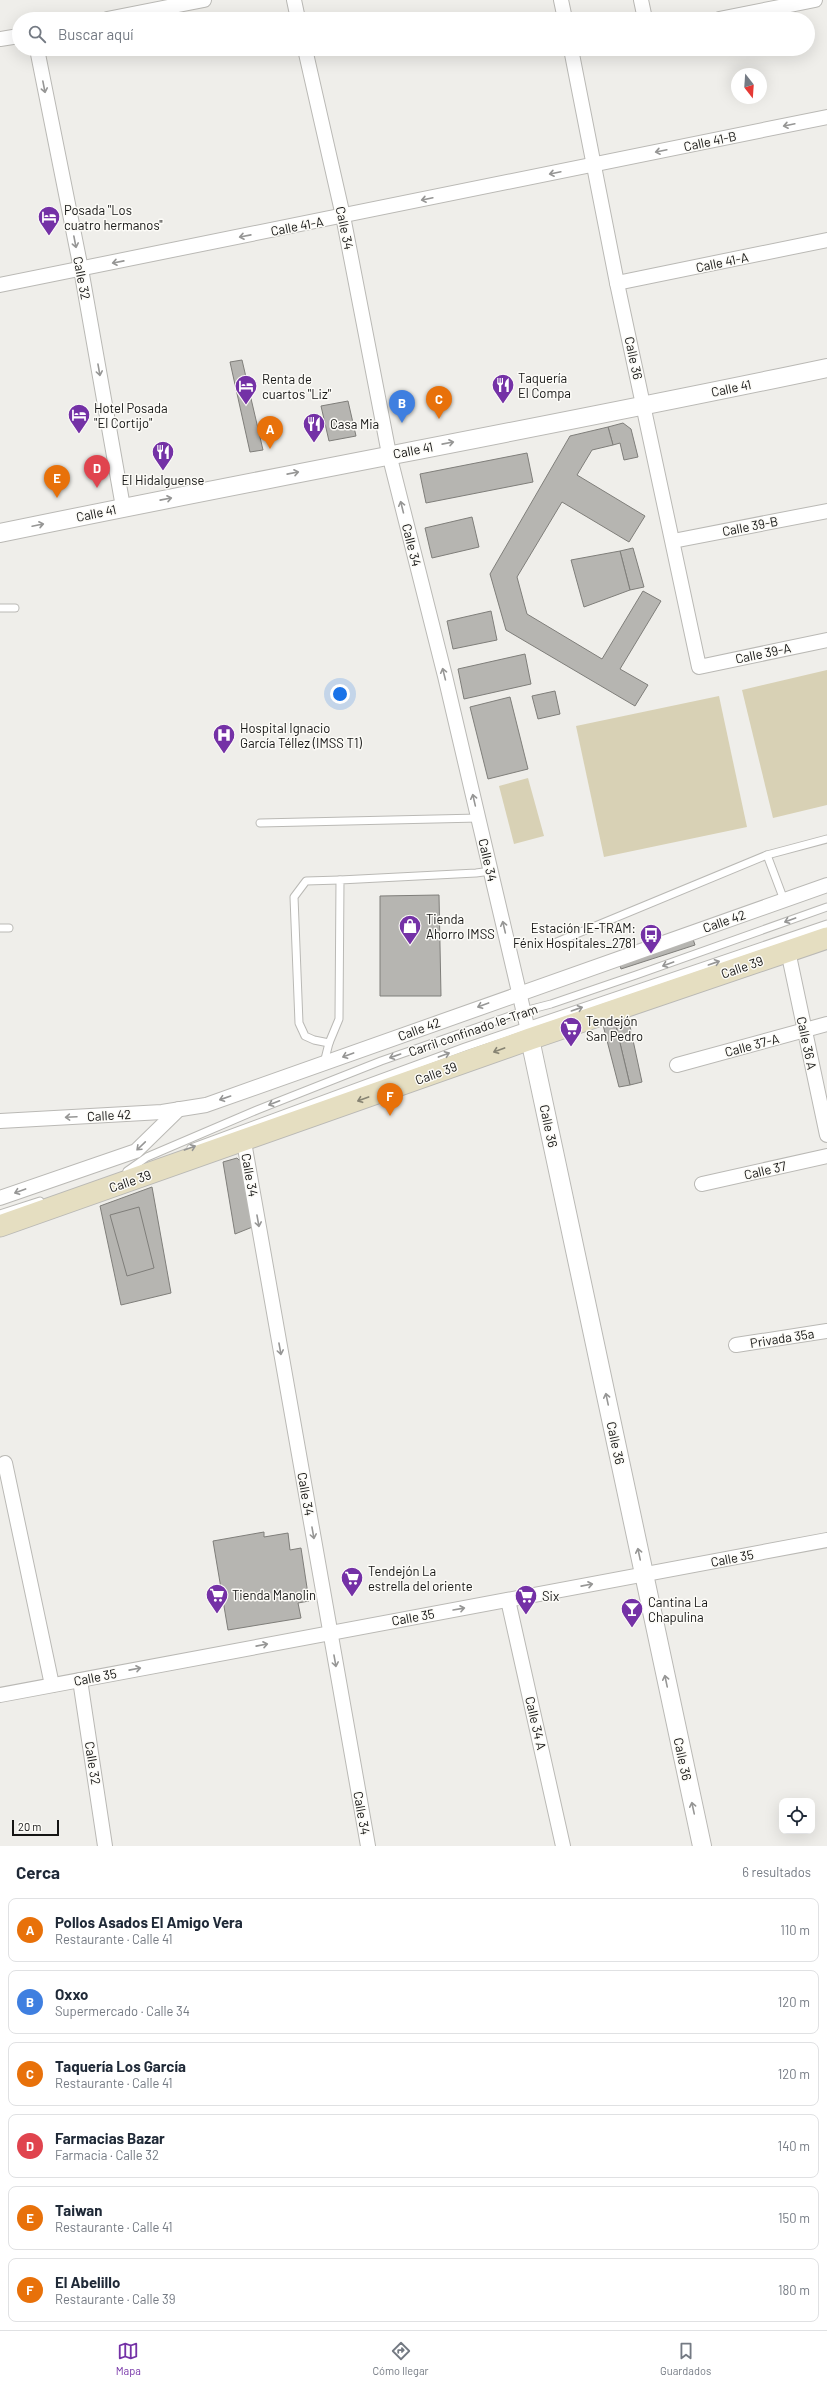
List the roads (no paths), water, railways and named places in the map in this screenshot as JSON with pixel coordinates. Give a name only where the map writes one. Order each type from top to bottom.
[{"type":"main road","name":"Calle 39","points":[[0,1226],[244,1142],[529,1033],[827,938]]},
{"type":"street","points":[[143,12],[204,0]]},
{"type":"street","points":[[294,0],[297,12]]},
{"type":"street","points":[[561,0],[564,12]]},
{"type":"street","points":[[641,0],[644,12]]},
{"type":"street","points":[[746,12],[777,4],[815,0]]},
{"type":"street","points":[[0,39],[12,37]]},
{"type":"street","name":"Calle 32","points":[[38,56],[81,269],[123,507]]},
{"type":"street","name":"Calle 34","points":[[307,56],[343,216],[389,454],[529,1033]]},
{"type":"street","name":"Calle 36","points":[[573,56],[617,284],[699,667]]},
{"type":"street","name":"Calle 41-B","points":[[593,165],[827,117]]},
{"type":"street","name":"Calle 41-A","points":[[0,285],[593,165]]},
{"type":"street","name":"Calle 41-A","points":[[617,284],[827,240]]},
{"type":"street","name":"Calle 41","points":[[0,533],[389,454],[644,407],[827,368]]},
{"type":"street","name":"Calle 39-B","points":[[673,541],[827,510]]},
{"type":"street","name":"Calle 39-A","points":[[699,667],[827,640]]},
{"type":"street","name":"Calle 42","points":[[0,1121],[162,1112],[180,1110],[206,1104],[324,1064],[520,992],[827,885]]},
{"type":"street","name":"Calle 36 A","points":[[788,951],[827,1135]]},
{"type":"street","name":"Calle 37-A","points":[[677,1065],[827,1024]]},
{"type":"street","name":"Calle 36","points":[[529,1033],[702,1846]]},
{"type":"street","points":[[0,1198],[136,1151],[180,1110]]},
{"type":"street","name":"Calle 34","points":[[244,1142],[368,1846]]},
{"type":"street","name":"Calle 37","points":[[702,1184],[827,1156]]},
{"type":"street","name":"Privada 35a","points":[[736,1345],[827,1331]]},
{"type":"street","points":[[5,1463],[52,1685]]},
{"type":"street","name":"Calle 35","points":[[0,1695],[827,1540]]},
{"type":"street","name":"Calle 34 A","points":[[508,1600],[564,1846]]},
{"type":"street","name":"Calle 32","points":[[80,1680],[105,1846]]},
{"type":"lane","points":[[0,608],[15,608]]},
{"type":"lane","points":[[260,823],[478,818]]},
{"type":"lane","points":[[552,944],[767,855],[827,839]]},
{"type":"lane","points":[[767,855],[784,900]]},
{"type":"lane","points":[[329,1043],[305,1036],[299,1024],[294,897],[299,887],[306,881],[491,871]]},
{"type":"lane","points":[[324,1064],[329,1043],[339,1019],[340,880]]},
{"type":"lane","name":"Carril confinado Ie-Tram","points":[[127,1171],[148,1157],[257,1110],[381,1061],[524,1011],[572,997],[827,907]]},
{"type":"lane","name":"Carril confinado Ie-Tram","points":[[120,1174],[358,1086],[529,1033],[827,924]]},
{"type":"lane","points":[[0,928],[9,928]]},
{"type":"lane","points":[[0,1214],[45,1199]]},
{"type":"place","name":"Posada \"Los cuatro hermanos\"","points":[[49,236]]},
{"type":"place","name":"Taquería El Compa","points":[[503,404]]},
{"type":"place","name":"Renta de cuartos \"Liz\"","points":[[246,406]]},
{"type":"place","name":"Taquería Los García","points":[[439,419]]},
{"type":"place","name":"Oxxo","points":[[402,423]]},
{"type":"place","name":"Hotel Posada \"El Cortijo\"","points":[[79,434]]},
{"type":"place","name":"Casa Mia","points":[[314,444]]},
{"type":"place","name":"Pollos Asados El Amigo Vera","points":[[270,449]]},
{"type":"place","name":"El Hidalguense","points":[[163,472]]},
{"type":"place","name":"Farmacias Bazar","points":[[97,488]]},
{"type":"place","name":"Taiwan","points":[[57,498]]},
{"type":"place","name":"Hospital Ignacio García Téllez (IMSS T1)","points":[[224,754]]},
{"type":"place","name":"Tienda Ahorro IMSS","points":[[410,946]]},
{"type":"place","name":"Estación IE-TRAM: Fénix Hospitales_2781","points":[[651,954]]},
{"type":"place","name":"Tendejón San Pedro","points":[[571,1048]]},
{"type":"place","name":"El Abelillo","points":[[390,1116]]},
{"type":"place","name":"Tendejón La estrella del oriente","points":[[352,1598]]},
{"type":"place","name":"Tienda Manolin","points":[[217,1614]]},
{"type":"place","name":"Six","points":[[526,1616]]},
{"type":"place","name":"Cantina La Chapulina","points":[[632,1628]]}]
